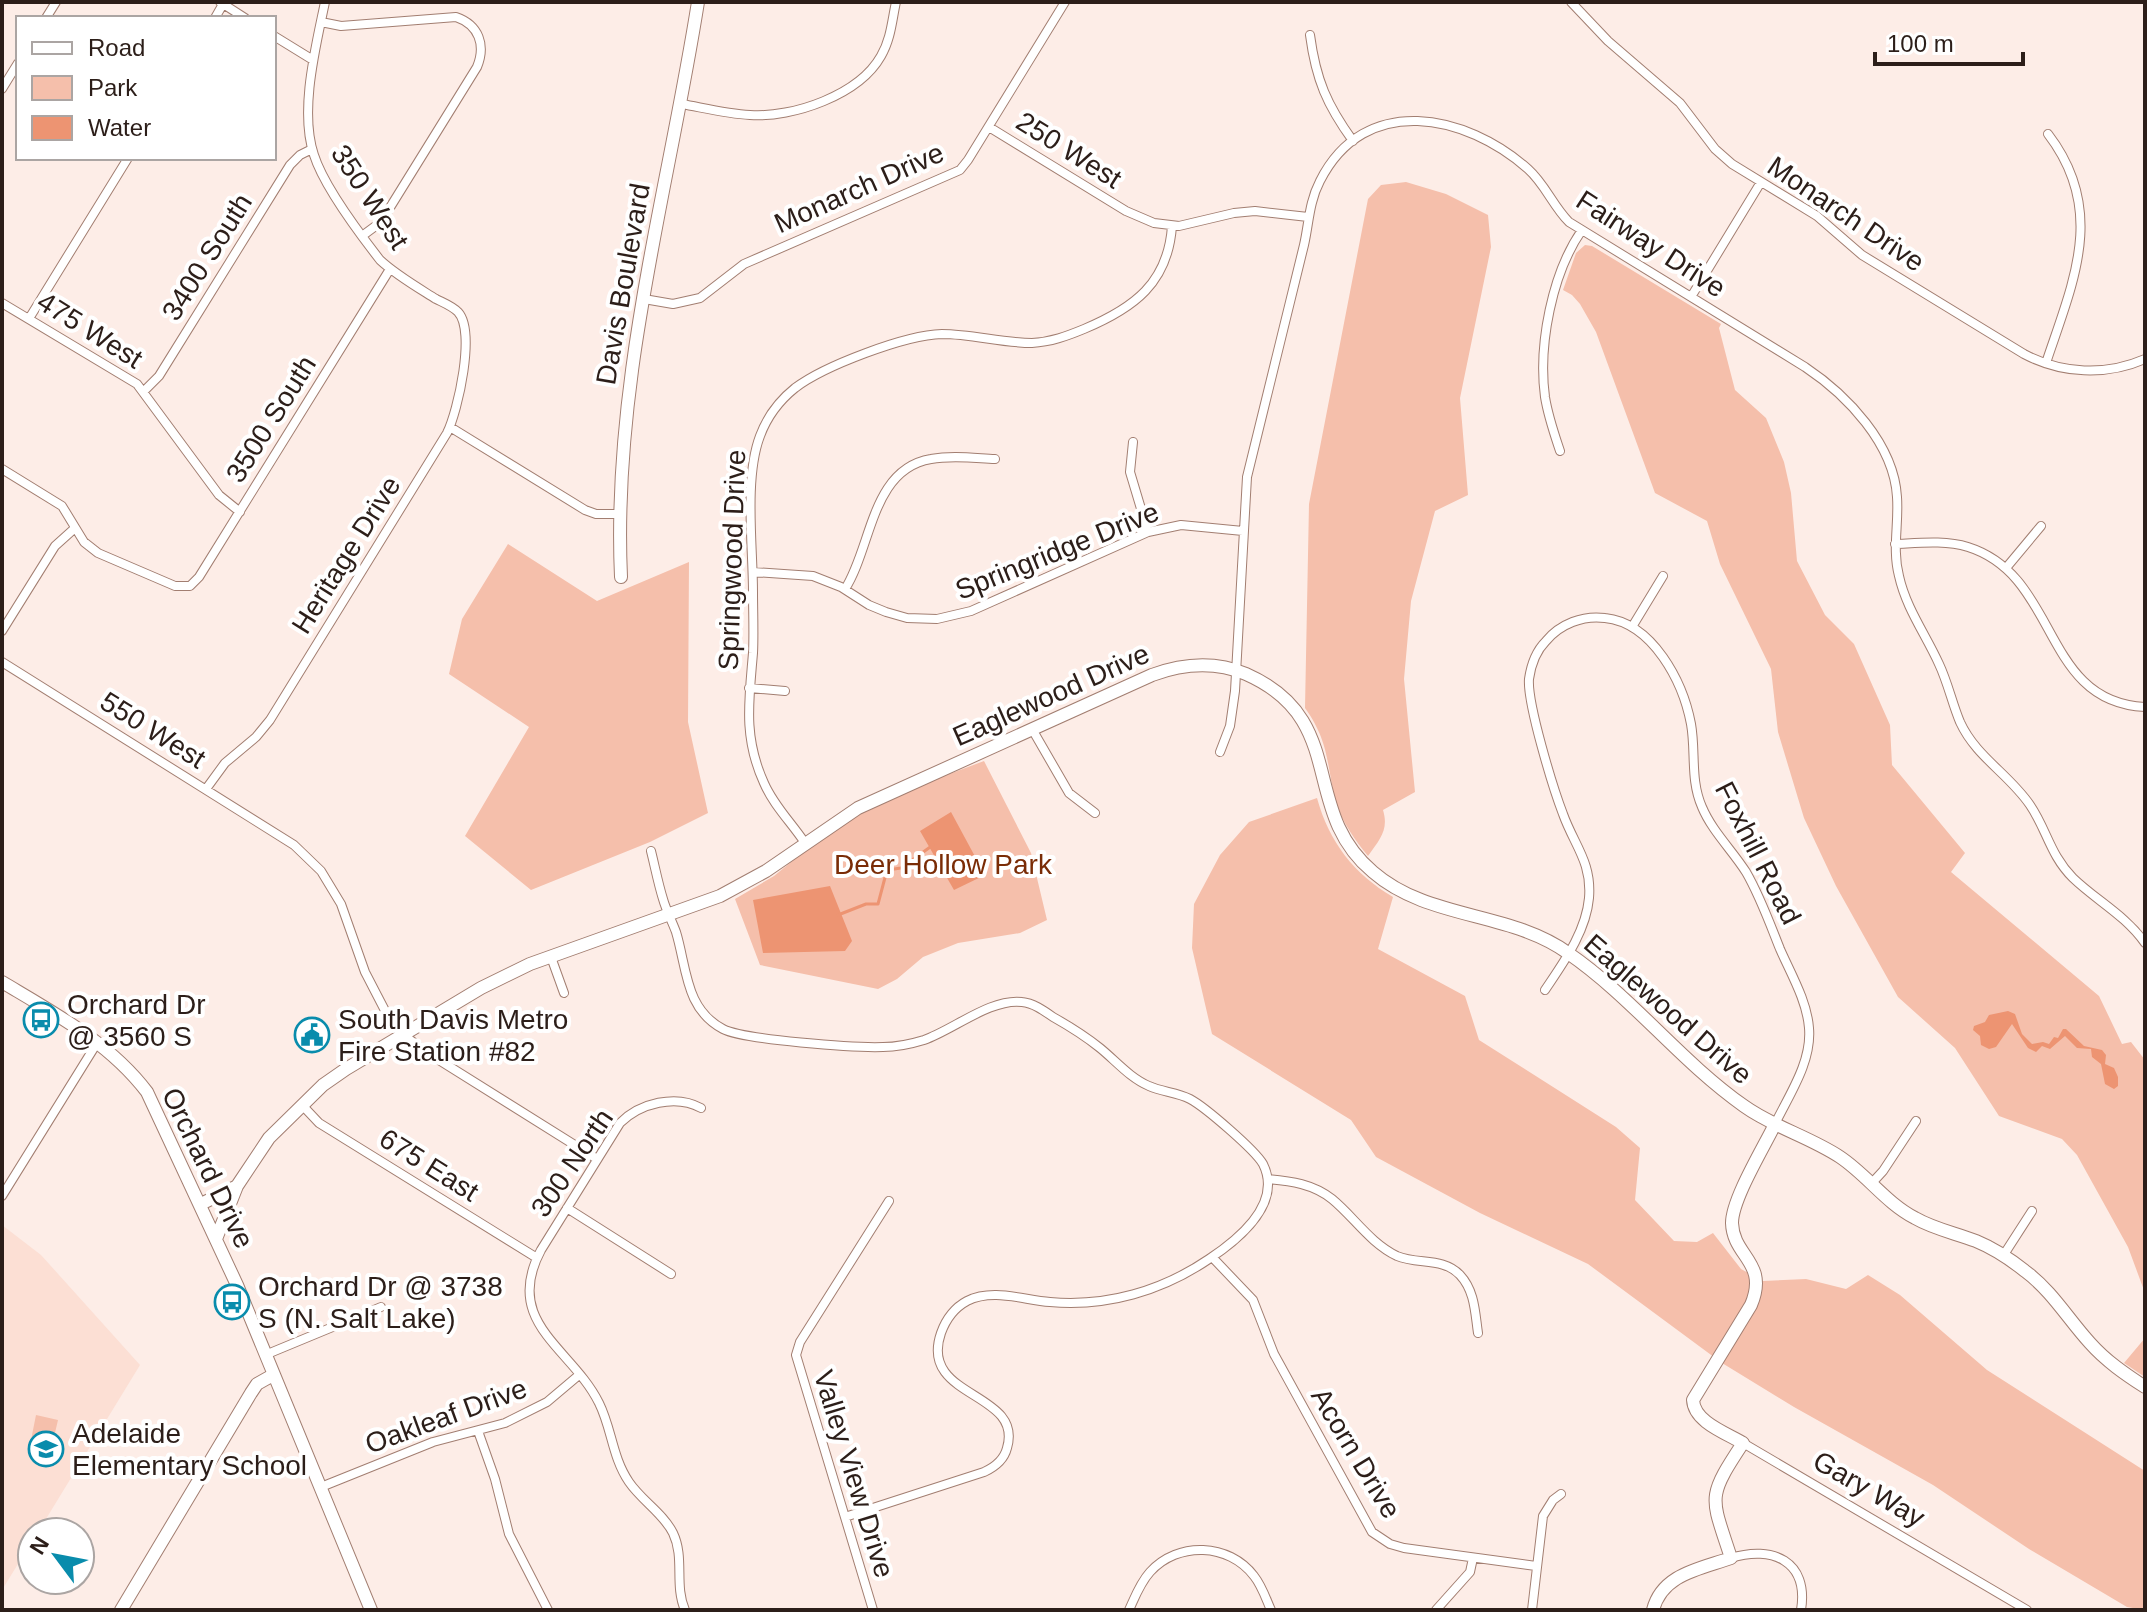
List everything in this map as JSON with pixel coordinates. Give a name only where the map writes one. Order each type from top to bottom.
[{"type":"main road","name":"Davis Boulevard","points":[[621,577],[619,514],[628,401],[661,197],[682,104],[698,2]]},
{"type":"main road","name":"Eaglewood Drive","points":[[201,1204],[237,1186],[269,1138],[302,1105],[346,1069],[489,983],[551,957],[669,916],[742,885],[858,808],[1164,670],[1202,665],[1237,670],[1271,687],[1300,715],[1317,748],[1326,796],[1339,830],[1351,850],[1376,875],[1417,899],[1534,934],[1568,953],[1744,1106],[1838,1155],[1894,1205],[1918,1220],[1985,1245],[2003,1256],[2041,1285],[2099,1353],[2145,1387]]},
{"type":"main road","name":"Orchard Drive","points":[[2,982],[97,1043],[125,1067],[147,1092],[201,1204],[371,1610]]},
{"type":"main road","name":"Foxhill Road","points":[[1692,1404],[1696,1392],[1747,1312],[1756,1291],[1754,1270],[1735,1237],[1733,1215],[1775,1124]]},
{"type":"main road","points":[[216,1239],[237,1186]]},
{"type":"main road","points":[[121,1610],[251,1393],[257,1384],[273,1375]]},
{"type":"main road","name":"Gary Way","points":[[1692,1404],[1699,1416],[1743,1443]]},
{"type":"main road","points":[[1653,1610],[1660,1592],[1676,1577],[1731,1558],[1714,1498],[1719,1481],[1743,1443]]},
{"type":"street","points":[[276,37],[313,60],[325,2]]},
{"type":"street","points":[[682,104],[762,115],[789,111],[847,91],[868,74],[880,58],[890,34],[896,2]]},
{"type":"street","name":"Monarch Drive","points":[[644,299],[673,304],[700,298],[744,264],[955,173],[968,160],[1065,2]]},
{"type":"street","name":"Monarch Drive","points":[[1571,2],[1608,41],[1680,103],[1715,149],[1737,167],[1824,221],[1869,260],[2024,354],[2046,363],[2066,369],[2095,371],[2122,367],[2145,359]]},
{"type":"street","points":[[221,3],[242,16]]},
{"type":"street","points":[[321,22],[341,26],[460,18],[472,26],[479,35],[481,45],[477,67],[381,222],[362,236]]},
{"type":"street","points":[[1310,35],[1322,90],[1333,113],[1353,141]]},
{"type":"street","name":"350 West","points":[[313,60],[310,85],[312,149],[320,169],[362,236],[390,269],[452,308],[462,318]]},
{"type":"street","points":[[2,89],[16,66]]},
{"type":"street","name":"Fairway Drive","points":[[1220,752],[1230,726],[1237,670],[1248,469],[1315,192],[1325,172],[1353,141],[1376,129],[1405,121],[1441,122],[1462,128],[1528,170],[1562,215],[1582,230],[1815,373],[1837,391],[1859,416],[1884,454],[1895,485],[1896,564],[1905,597],[1939,664],[1960,721],[1971,741],[2030,805],[2051,849],[2064,868],[2078,883],[2124,918],[2145,943]]},
{"type":"street","name":"250 West","points":[[989,127],[1126,211],[1145,220],[1172,226]]},
{"type":"street","points":[[2046,363],[2074,281],[2081,245],[2073,177],[2066,159],[2048,134]]},
{"type":"street","name":"3400 South","points":[[143,392],[159,376],[290,165],[312,149]]},
{"type":"street","points":[[30,317],[127,160]]},
{"type":"street","points":[[1691,297],[1761,182]]},
{"type":"street","points":[[1172,226],[1255,211],[1308,217]]},
{"type":"street","name":"Springwood Drive","points":[[805,843],[777,806],[760,772],[749,735],[753,643],[752,475],[754,455],[766,423],[779,404],[815,376],[875,350],[913,338],[957,335],[1040,342],[1063,337],[1113,317],[1139,298],[1154,281],[1168,254],[1172,226]]},
{"type":"street","points":[[1560,451],[1547,408],[1543,380],[1544,353],[1561,267],[1582,230]]},
{"type":"street","name":"3500 South","points":[[75,528],[84,542],[98,553],[172,585],[186,587],[199,577],[390,269]]},
{"type":"street","name":"475 West","points":[[2,303],[135,382],[219,495],[240,512]]},
{"type":"street","name":"Heritage Drive","points":[[206,789],[225,763],[266,727],[450,427],[461,391],[465,330],[462,318]]},
{"type":"street","points":[[450,427],[585,510],[596,514],[619,514]]},
{"type":"street","points":[[1133,442],[1130,472],[1148,532]]},
{"type":"street","points":[[845,589],[855,573],[883,495],[900,473],[931,459],[995,459]]},
{"type":"street","points":[[2,469],[62,506],[75,528],[55,546],[2,631]]},
{"type":"street","name":"Springridge Drive","points":[[753,572],[803,574],[824,579],[869,605],[897,616],[927,619],[954,616],[1148,532],[1181,525],[1243,531]]},
{"type":"street","points":[[2006,568],[2041,526]]},
{"type":"street","points":[[1895,544],[1957,544],[1987,555],[2006,568],[2026,589],[2067,662],[2080,679],[2109,699],[2145,707]]},
{"type":"street","points":[[1545,990],[1582,927],[1587,910],[1588,872],[1584,855],[1560,805],[1531,698],[1529,678],[1540,648],[1565,625],[1600,617],[1632,627],[1663,576]]},
{"type":"street","name":"Foxhill Road","points":[[1632,627],[1660,655],[1680,689],[1691,725],[1694,776],[1700,804],[1758,896],[1808,1018],[1805,1061],[1775,1124]]},
{"type":"street","name":"550 West","points":[[2,662],[303,852],[326,878],[341,904],[377,998],[393,1026],[403,1035]]},
{"type":"street","points":[[749,688],[785,691]]},
{"type":"street","points":[[1032,729],[1069,793],[1095,813]]},
{"type":"street","points":[[651,851],[695,1004],[714,1023],[730,1032],[873,1047],[895,1046],[928,1039],[1002,1004],[1016,1001],[1030,1003],[1087,1038],[1138,1081],[1195,1102],[1257,1156],[1268,1179],[1266,1200],[1259,1214],[1212,1257],[1158,1287],[1115,1299],[1067,1303],[994,1295],[980,1296],[962,1304],[950,1315],[942,1330],[938,1345],[940,1361],[945,1374],[954,1383],[1003,1417],[1009,1436],[1004,1456],[989,1470],[845,1517]]},
{"type":"street","points":[[551,957],[564,993]]},
{"type":"street","points":[[403,1035],[597,1159]]},
{"type":"street","points":[[2,1196],[97,1043]]},
{"type":"street","name":"300 North","points":[[537,1258],[620,1123],[631,1114],[676,1100],[701,1108]]},
{"type":"street","name":"675 East","points":[[302,1105],[319,1123],[537,1258]]},
{"type":"street","points":[[1871,1184],[1916,1121]]},
{"type":"street","points":[[1268,1179],[1295,1182],[1320,1191],[1393,1254],[1409,1260],[1443,1264],[1456,1271],[1472,1295],[1478,1333]]},
{"type":"street","name":"Valley View Drive","points":[[873,1610],[796,1351],[889,1201]]},
{"type":"street","points":[[567,1208],[671,1274]]},
{"type":"street","points":[[2003,1256],[2032,1211]]},
{"type":"street","name":"Acorn Drive","points":[[1212,1257],[1253,1300],[1274,1354],[1372,1532],[1390,1544],[1404,1548],[1536,1566]]},
{"type":"street","points":[[537,1258],[530,1285],[533,1312],[544,1334],[598,1401],[623,1472],[642,1498],[667,1523],[675,1537],[681,1561],[679,1589],[685,1610]]},
{"type":"street","points":[[265,1355],[381,1307]]},
{"type":"street","name":"Oakleaf Drive","points":[[321,1487],[421,1446],[505,1423],[540,1407],[579,1375]]},
{"type":"street","points":[[478,1431],[495,1479],[509,1534],[548,1610]]},
{"type":"street","name":"Gary Way","points":[[1743,1443],[2027,1610]]},
{"type":"street","points":[[1532,1610],[1543,1516],[1561,1494]]},
{"type":"street","points":[[1129,1610],[1144,1580],[1158,1564],[1172,1556],[1200,1549],[1225,1554],[1250,1572],[1259,1583],[1271,1610]]},
{"type":"street","points":[[1731,1558],[1759,1552],[1782,1558],[1793,1569],[1800,1583],[1801,1610]]},
{"type":"street","points":[[1436,1610],[1470,1572],[1473,1558]]},
{"type":"shaded area","name":"Adelaide Elementary School","points":[[2,1225],[41,1255],[140,1365],[48,1516],[16,1516],[16,1567],[2,1590]]},
{"type":"green space","points":[[1406,182],[1446,194],[1488,215],[1491,247],[1460,398],[1468,495],[1435,511],[1411,601],[1404,679],[1415,792],[1383,810],[1384,829],[1368,856],[1349,830],[1339,809],[1323,743],[1305,708],[1309,504],[1368,199],[1381,185]]},
{"type":"green space","points":[[1585,245],[1592,246],[1721,324],[1719,328],[1735,390],[1766,418],[1784,462],[1791,493],[1797,561],[1825,615],[1854,644],[1890,725],[1892,765],[1965,853],[1951,872],[2099,996],[2122,1044],[2131,1042],[2145,1060],[2145,1293],[2128,1247],[2077,1155],[2062,1139],[1999,1116],[1955,1048],[1898,997],[1836,886],[1804,818],[1778,732],[1771,669],[1720,564],[1707,521],[1655,493],[1596,332],[1580,304],[1563,290],[1576,253]]},
{"type":"green space","points":[[508,544],[597,601],[689,562],[688,722],[708,813],[650,842],[531,890],[465,836],[529,727],[449,674],[462,619]]},
{"type":"green space","name":"Deer Hollow Park","points":[[984,761],[1031,853],[1047,920],[1020,933],[958,943],[923,957],[897,979],[878,989],[760,965],[735,899],[774,876],[807,849],[862,813],[912,788]]},
{"type":"green space","points":[[1317,798],[1328,829],[1345,855],[1366,878],[1393,897],[1378,949],[1465,996],[1479,1040],[1616,1127],[1640,1148],[1635,1200],[1674,1241],[1697,1242],[1713,1233],[1741,1269],[1763,1281],[1806,1279],[1846,1289],[1868,1275],[1900,1295],[1987,1370],[2145,1471],[2145,1610],[2127,1607],[2029,1549],[1933,1485],[1722,1363],[1588,1264],[1480,1213],[1376,1157],[1351,1120],[1212,1034],[1192,948],[1194,904],[1220,855],[1249,822]]},
{"type":"green space","points":[[2145,1338],[2145,1377],[2124,1363]]},
{"type":"green space","points":[[36,1415],[58,1420],[51,1450],[30,1445]]},
{"type":"water","points":[[951,812],[985,875],[954,890],[920,831]]},
{"type":"water","points":[[830,886],[852,941],[845,951],[763,953],[753,900]]},
{"type":"water","points":[[2008,1011],[2015,1014],[2022,1034],[2032,1044],[2049,1044],[2066,1029],[2084,1046],[2102,1050],[2106,1055],[2105,1064],[2114,1068],[2118,1077],[2118,1086],[2114,1089],[2105,1084],[2101,1064],[2092,1057],[2091,1049],[2077,1048],[2065,1036],[2050,1049],[2042,1046],[2036,1052],[2028,1048],[2012,1024],[1996,1047],[1989,1049],[1981,1045],[1974,1026],[1985,1022],[1989,1015]]},
{"type":"waterway","points":[[838,915],[866,904],[878,904],[887,870],[901,868],[933,845]]},
{"type":"place","name":"Orchard Dr @ 3560 S","points":[[41,1020]]},
{"type":"place","name":"South Davis Metro Fire Station #82","points":[[312,1035]]},
{"type":"place","name":"Orchard Dr @ 3738 S (N. Salt Lake)","points":[[232,1302]]},
{"type":"place","name":"Adelaide Elementary School","points":[[46,1449]]}]
